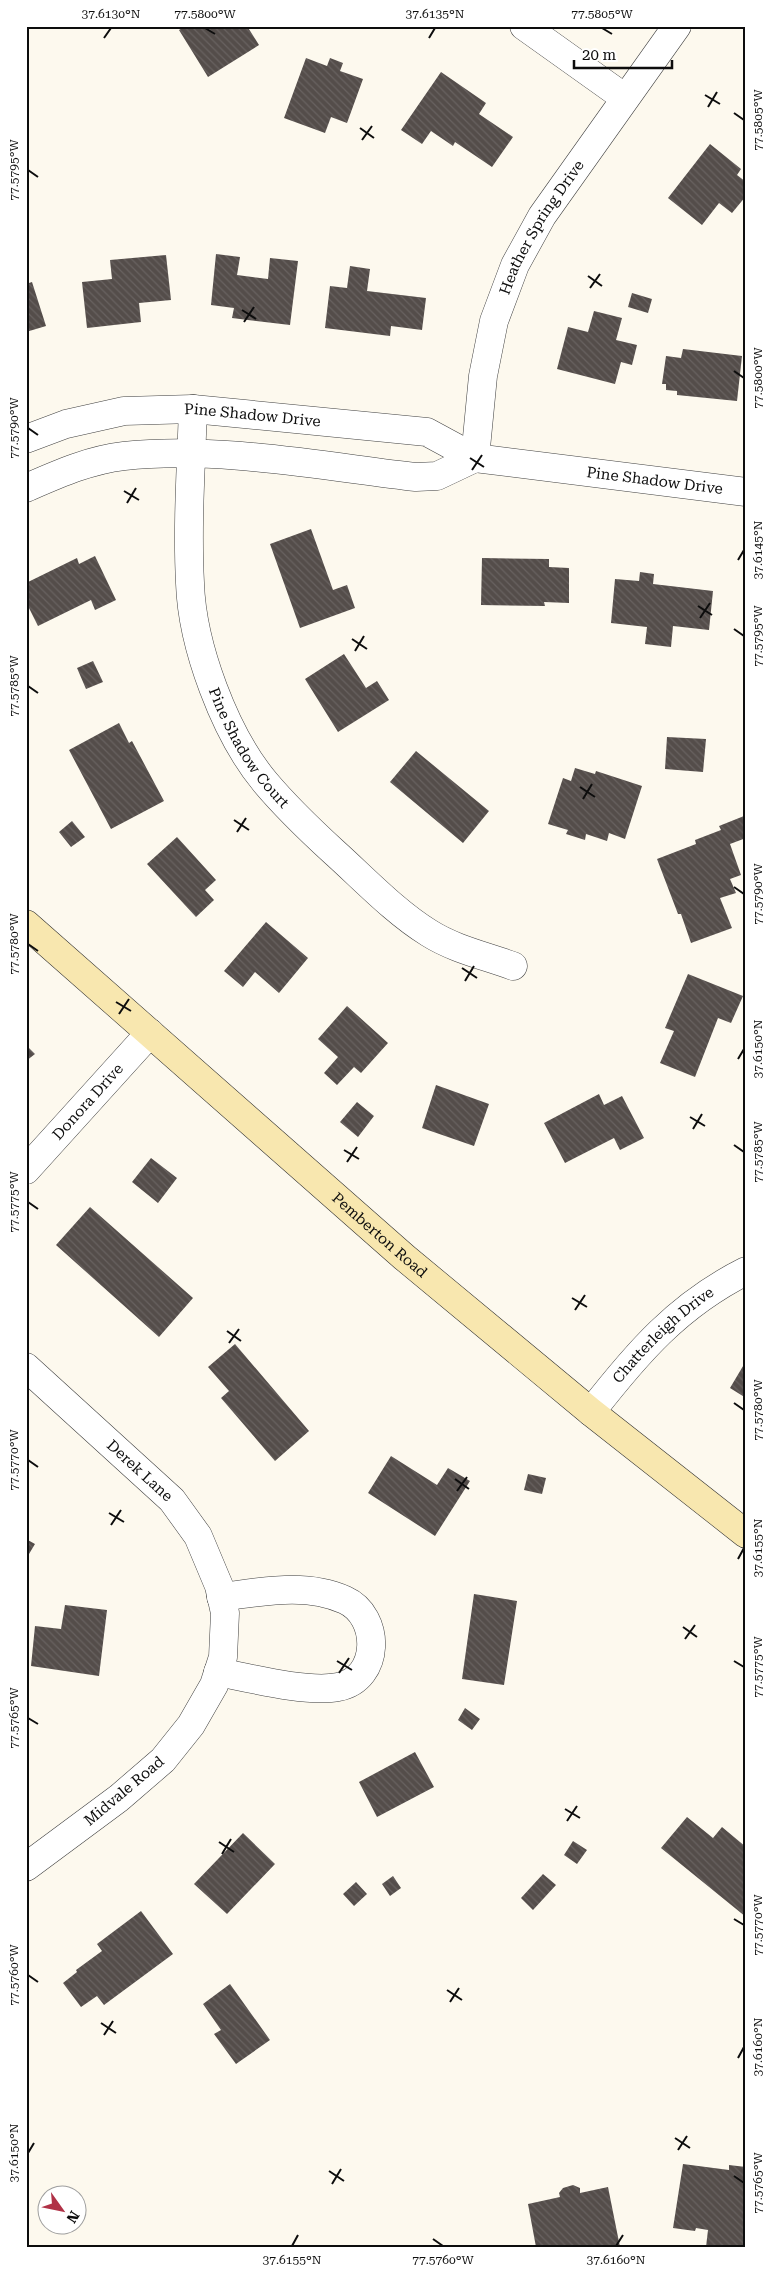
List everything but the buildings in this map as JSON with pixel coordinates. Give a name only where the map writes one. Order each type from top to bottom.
[{"type":"street","points":[[524,26],[626,98]]},
{"type":"street","name":"Heather Spring Drive","points":[[475,458],[483,376],[494,321],[515,265],[542,216],[677,26]]},
{"type":"street","name":"Pine Shadow Drive","points":[[26,439],[66,424],[124,411],[193,410],[427,432],[475,458],[746,492]]},
{"type":"street","name":"Pine Shadow Court","points":[[193,410],[189,558],[192,608],[208,676],[235,737],[264,781],[302,822],[379,893],[435,937],[513,966]]},
{"type":"street","points":[[26,488],[76,467],[123,456],[191,453],[416,477],[437,476],[475,458]]},
{"type":"street","name":"Pemberton Road","points":[[26,924],[404,1257],[591,1412],[746,1534]]},
{"type":"street","name":"Donora Drive","points":[[26,1170],[150,1033]]},
{"type":"street","name":"Chatterleigh Drive","points":[[591,1412],[629,1363],[656,1333],[716,1286],[746,1271]]},
{"type":"street","name":"Derek Lane","points":[[26,1367],[172,1500],[198,1536],[219,1586],[221,1597]]},
{"type":"street","points":[[218,1672],[262,1682],[312,1687],[339,1687],[354,1680],[366,1667],[371,1656],[372,1642],[372,1635],[367,1622],[358,1608],[345,1600],[317,1592],[286,1590],[221,1597]]},
{"type":"street","name":"Midvale Road","points":[[26,1867],[119,1798],[162,1760],[191,1725],[214,1685],[223,1657],[225,1613],[221,1597]]}]
